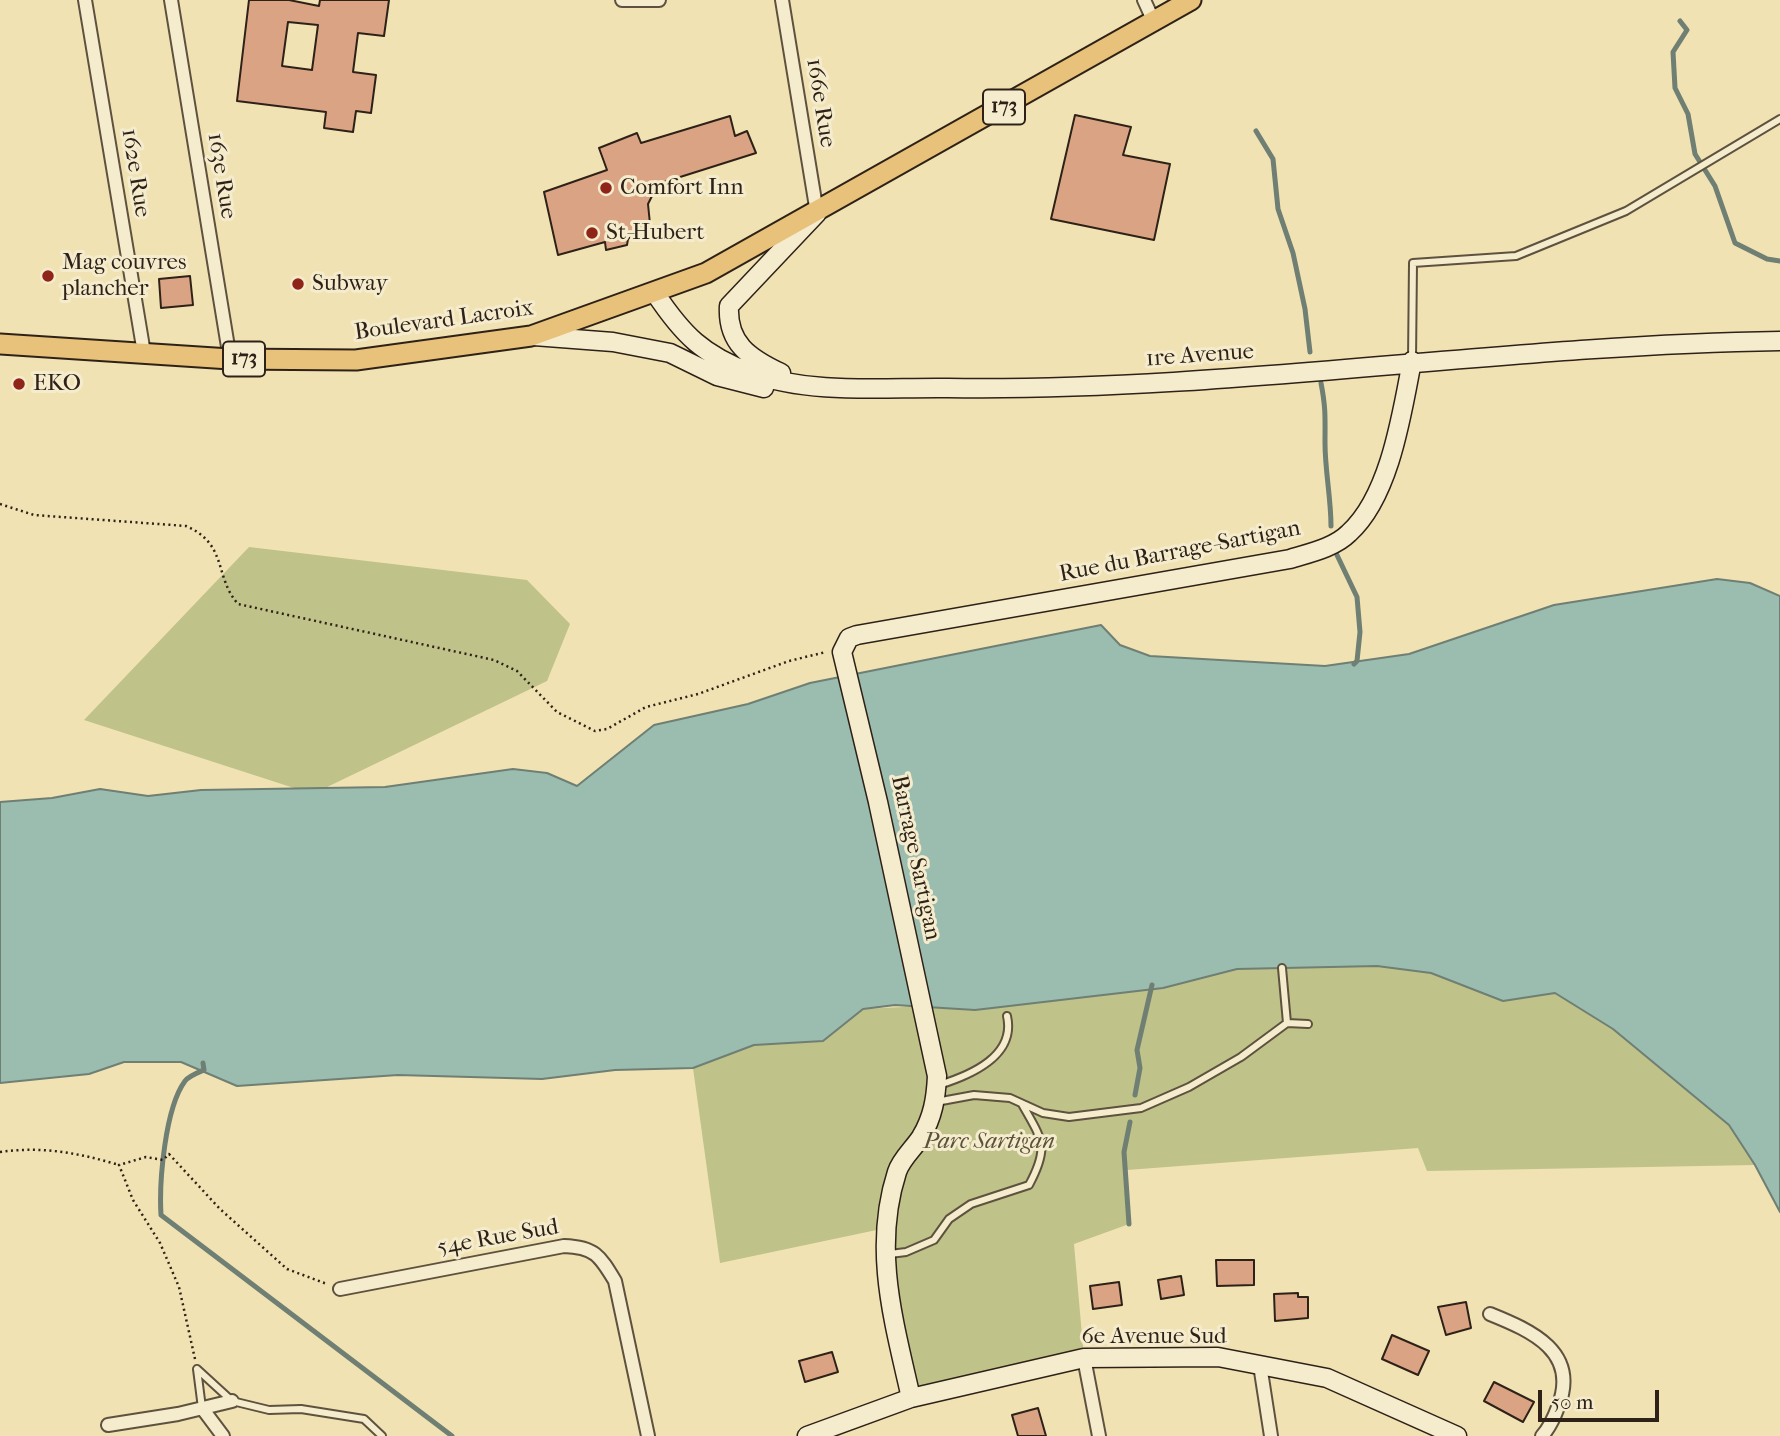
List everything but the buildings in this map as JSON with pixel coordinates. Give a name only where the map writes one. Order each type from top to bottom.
[{"type":"main road","name":"Boulevard Lacroix","points":[[0,343],[230,359],[356,360],[531,336],[706,273],[1191,0]]},
{"type":"main road","points":[[809,386],[761,364],[735,341],[728,325],[729,306],[817,212]]},
{"type":"main road","name":"1re Avenue","points":[[655,293],[691,341],[713,356],[753,374],[809,386],[1002,389],[1165,384],[1629,344],[1780,341]]},
{"type":"main road","points":[[531,336],[614,342],[670,353],[717,376],[765,388],[809,386]]},
{"type":"main road","name":"Rue du Barrage-Sartigan","points":[[843,650],[849,638],[857,635],[1290,559],[1321,549],[1349,534],[1366,511],[1386,472],[1399,429],[1412,361]]},
{"type":"main road","name":"Barrage Sartigan","points":[[843,650],[937,1088]]},
{"type":"main road","points":[[911,1398],[888,1299],[884,1255],[887,1213],[898,1169],[922,1135],[937,1088]]},
{"type":"main road","name":"6e Avenue Sud","points":[[807,1436],[911,1398],[1084,1358],[1218,1357],[1327,1378],[1457,1436]]},
{"type":"street","name":"162e Rue","points":[[85,0],[144,353]]},
{"type":"street","name":"163e Rue","points":[[171,0],[230,359]]},
{"type":"street","points":[[622,0],[659,0]]},
{"type":"street","name":"166e Rue","points":[[782,0],[817,212]]},
{"type":"street","points":[[1144,0],[1154,22]]},
{"type":"street","name":"54e Rue Sud","points":[[340,1289],[564,1246],[586,1246],[603,1260],[615,1281],[648,1436]]},
{"type":"street","points":[[1490,1314],[1524,1328],[1546,1343],[1559,1359],[1564,1391],[1549,1428],[1542,1436]]},
{"type":"street","points":[[1084,1358],[1098,1436]]},
{"type":"street","points":[[1260,1365],[1271,1436]]},
{"type":"street","points":[[108,1425],[232,1401]]},
{"type":"street","points":[[202,1408],[223,1436]]},
{"type":"lane","points":[[1412,361],[1413,263],[1516,256],[1626,211],[1780,119]]},
{"type":"lane","points":[[1282,968],[1287,1024]]},
{"type":"lane","points":[[937,1088],[971,1076],[1005,1048],[1010,1029],[1007,1016]]},
{"type":"lane","points":[[937,1088],[1010,1098],[1043,1113],[1069,1117],[1141,1108],[1189,1087],[1241,1057],[1287,1024],[1308,1024]]},
{"type":"lane","points":[[884,1255],[906,1252],[934,1240],[949,1219],[971,1204],[1029,1185],[1042,1160],[1041,1138],[1022,1104]]},
{"type":"lane","points":[[197,1369],[232,1401],[269,1410],[301,1409],[364,1419],[382,1436]]},
{"type":"lane","points":[[197,1369],[202,1408]]},
{"type":"path","points":[[0,504],[34,515],[186,526],[199,531],[215,549],[222,564],[229,594],[238,604],[494,660],[517,671],[557,712],[595,731],[607,730],[646,707],[698,694],[789,661],[843,650]]},
{"type":"path","points":[[0,1152],[32,1148],[85,1155],[119,1165],[146,1157],[163,1160],[169,1154],[220,1209],[287,1269],[340,1289]]},
{"type":"path","points":[[119,1165],[133,1200],[160,1243],[178,1287],[197,1369]]},
{"type":"green space","points":[[249,547],[527,580],[570,624],[547,681],[325,788],[294,788],[84,720]]},
{"type":"green space","name":"Parc Sartigan","points":[[1377,966],[1431,973],[1503,1001],[1555,993],[1613,1029],[1729,1125],[1755,1165],[1427,1171],[1418,1148],[1127,1170],[1129,1224],[1074,1244],[1084,1358],[911,1398],[886,1228],[720,1263],[693,1068],[754,1045],[823,1041],[863,1009],[924,1006],[1237,969]]},
{"type":"shaded area","points":[[1717,579],[1750,583],[1780,596],[1780,1212],[1755,1165],[1729,1125],[1613,1029],[1555,993],[1503,1001],[1431,973],[1377,966],[1237,969],[1163,988],[975,1010],[895,1005],[863,1009],[823,1041],[754,1045],[693,1068],[615,1070],[542,1079],[398,1075],[237,1086],[181,1062],[124,1062],[89,1074],[0,1083],[0,802],[52,798],[100,789],[148,796],[201,790],[385,787],[513,769],[547,773],[577,786],[654,725],[748,704],[810,683],[1101,625],[1120,645],[1150,656],[1325,666],[1409,654],[1554,605]]},
{"type":"waterway","points":[[1680,21],[1687,30],[1673,52],[1675,88],[1688,114],[1695,154],[1715,186],[1735,243],[1767,259],[1780,261]]},
{"type":"waterway","points":[[1256,131],[1273,159],[1278,209],[1293,253],[1305,309],[1310,352]]},
{"type":"waterway","points":[[1321,383],[1331,526]]},
{"type":"waterway","points":[[1336,553],[1357,597],[1360,632],[1357,661],[1354,664]]},
{"type":"waterway","points":[[1135,1095],[1140,1068],[1137,1050],[1152,985]]},
{"type":"waterway","points":[[203,1063],[204,1070],[185,1081],[178,1093],[168,1127],[162,1165],[161,1215],[452,1436]]},
{"type":"waterway","points":[[1129,1224],[1124,1152],[1130,1122]]},
{"type":"place","name":"Comfort Inn","points":[[606,188]]},
{"type":"place","name":"St-Hubert","points":[[592,233]]},
{"type":"place","name":"Mag couvres plancher","points":[[48,276]]},
{"type":"place","name":"Subway","points":[[298,284]]},
{"type":"place","name":"EKO","points":[[19,384]]}]
